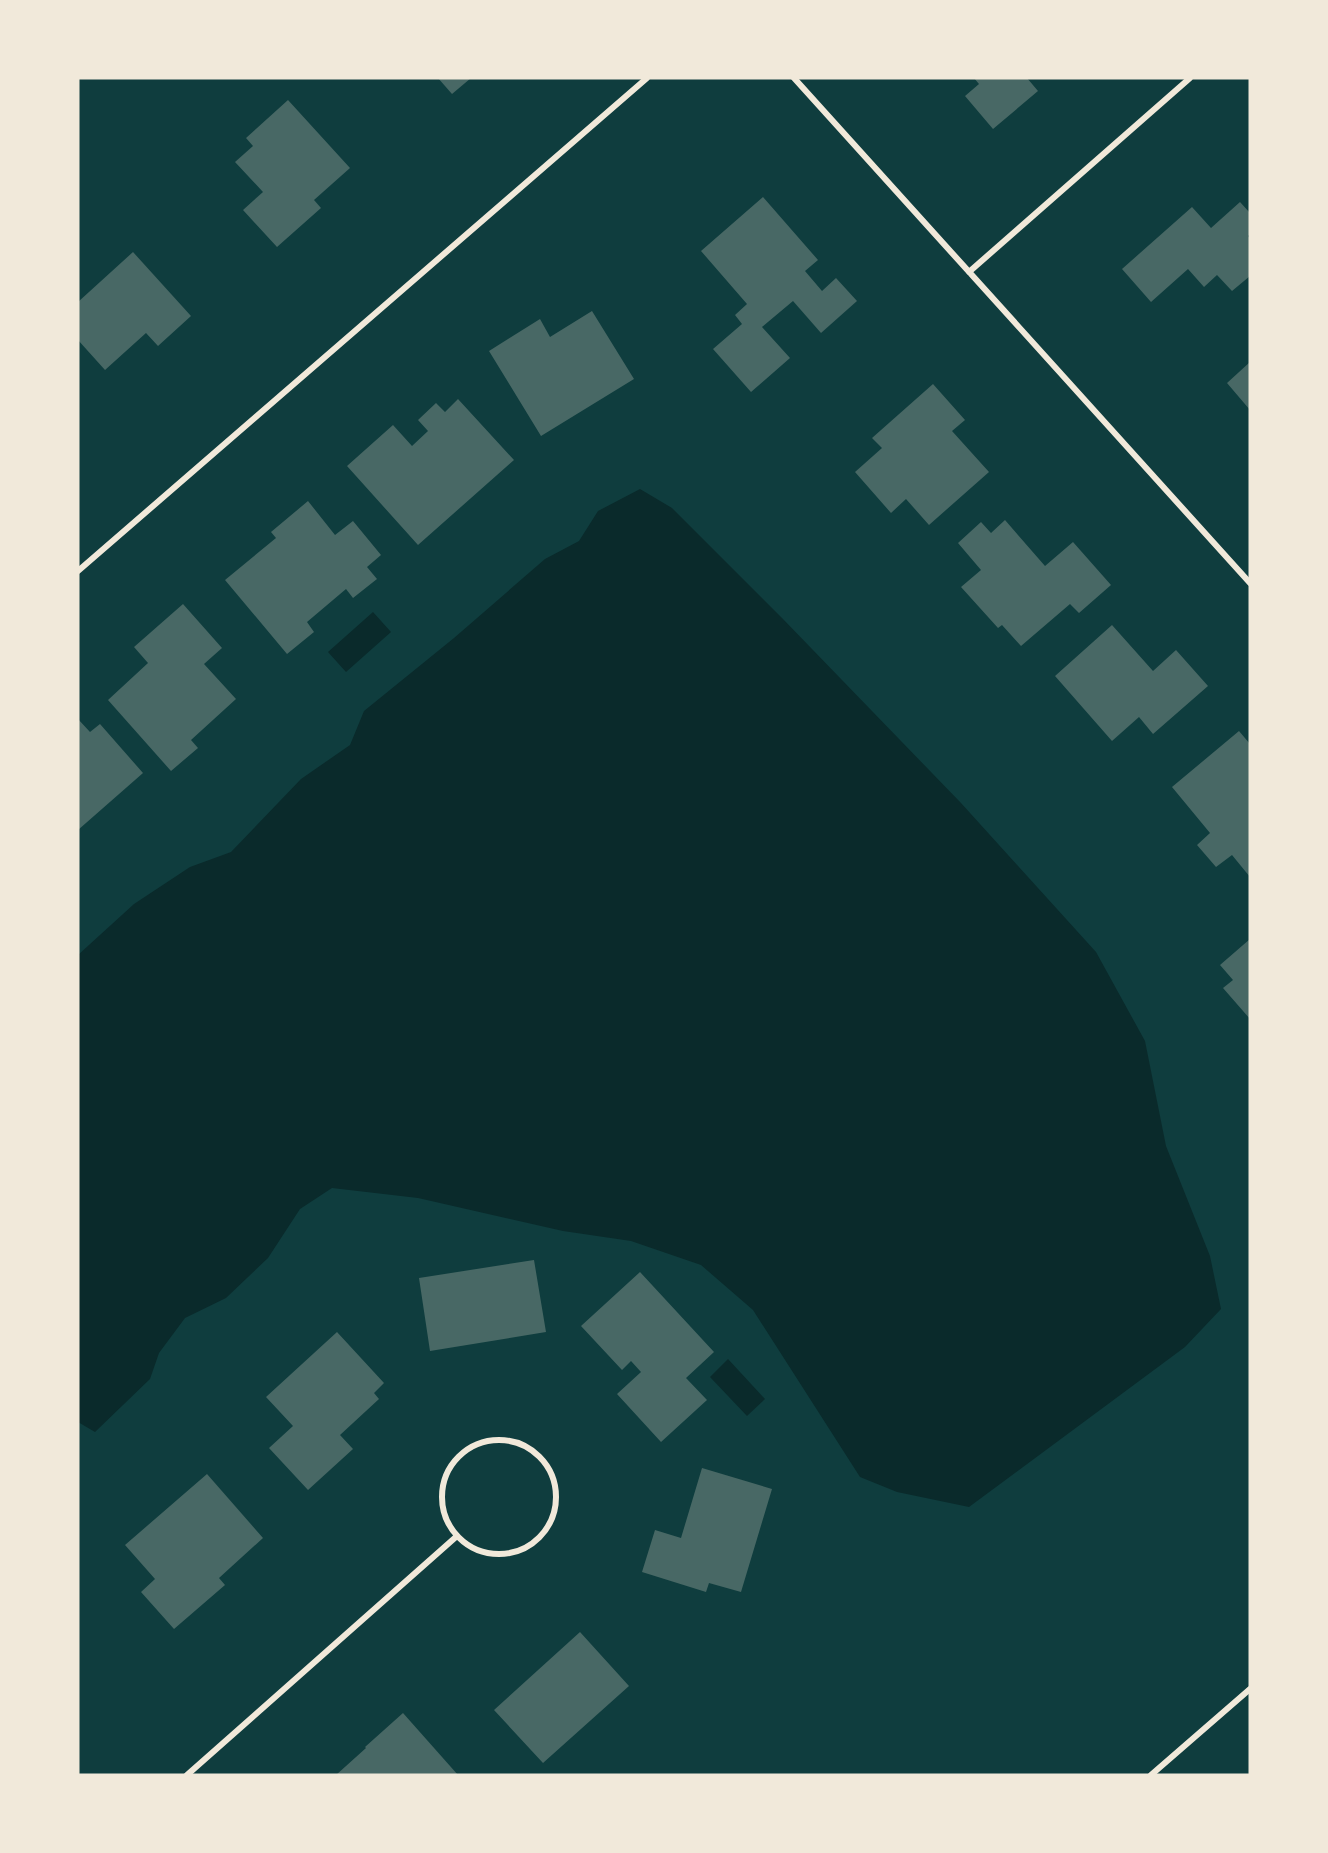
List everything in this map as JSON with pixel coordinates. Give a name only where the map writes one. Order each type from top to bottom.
[{"type":"street","points":[[78,570],[647,78]]},
{"type":"street","points":[[794,78],[1250,583]]},
{"type":"street","points":[[969,272],[1190,78]]},
{"type":"street","points":[[492,1439],[510,1440],[527,1446],[541,1457],[551,1472],[557,1489],[553,1516],[539,1539],[524,1549],[507,1554],[488,1553],[471,1547],[457,1536],[447,1521],[442,1504],[442,1486],[449,1469],[460,1455],[475,1444],[492,1439]]},
{"type":"street","points":[[187,1775],[457,1536]]},
{"type":"street","points":[[1151,1775],[1250,1689]]},
{"type":"water","points":[[640,489],[672,508],[782,618],[961,803],[1096,952],[1145,1041],[1166,1146],[1210,1256],[1221,1309],[1185,1347],[969,1507],[897,1492],[860,1477],[753,1310],[701,1265],[631,1241],[563,1231],[418,1198],[332,1188],[300,1209],[268,1258],[226,1298],[185,1318],[159,1353],[150,1379],[95,1432],[78,1422],[78,955],[134,904],[190,867],[231,852],[301,779],[350,745],[364,711],[454,638],[545,559],[579,541],[598,511]]},
{"type":"water","points":[[373,612],[391,632],[346,672],[328,652]]},
{"type":"water","points":[[728,1359],[765,1399],[747,1416],[710,1377]]},
{"type":"building","points":[[438,78],[471,78],[452,94]]},
{"type":"building","points":[[974,78],[1027,78],[1038,91],[993,129],[965,96],[979,84]]},
{"type":"building","points":[[288,100],[350,168],[314,200],[321,208],[277,247],[243,210],[263,192],[235,162],[253,146],[246,138]]},
{"type":"building","points":[[763,197],[818,260],[805,271],[822,291],[836,278],[857,301],[821,333],[793,301],[762,327],[790,358],[751,392],[713,349],[742,324],[735,315],[747,304],[701,251]]},
{"type":"building","points":[[1240,202],[1250,213],[1250,234],[1248,236],[1250,239],[1250,276],[1232,291],[1217,275],[1204,287],[1188,269],[1151,302],[1122,269],[1192,207],[1211,228]]},
{"type":"building","points":[[133,252],[191,316],[158,346],[146,333],[105,370],[78,340],[78,302]]},
{"type":"building","points":[[592,311],[634,379],[541,436],[489,351],[540,319],[550,337]]},
{"type":"building","points":[[1250,362],[1250,410],[1227,383]]},
{"type":"building","points":[[933,384],[965,420],[952,431],[989,472],[929,525],[906,499],[891,513],[855,472],[882,448],[872,438]]},
{"type":"building","points":[[458,399],[514,460],[418,545],[347,466],[393,425],[412,446],[428,431],[418,420],[436,403],[445,412]]},
{"type":"building","points":[[308,501],[335,535],[353,521],[381,555],[367,567],[377,579],[353,598],[346,589],[307,622],[314,632],[287,654],[225,580],[276,538],[271,532]]},
{"type":"building","points":[[1005,520],[1045,566],[1073,542],[1111,585],[1079,613],[1070,604],[1021,646],[1002,625],[998,628],[961,587],[981,570],[958,543],[981,522],[991,533]]},
{"type":"building","points":[[183,604],[222,648],[204,664],[236,699],[191,740],[198,748],[171,771],[108,700],[148,663],[134,647]]},
{"type":"building","points":[[1112,625],[1153,671],[1176,650],[1208,686],[1153,734],[1139,717],[1112,741],[1055,676]]},
{"type":"building","points":[[78,719],[90,732],[100,724],[143,773],[78,830]]},
{"type":"building","points":[[1239,731],[1250,744],[1250,877],[1232,855],[1216,867],[1197,845],[1210,833],[1172,787]]},
{"type":"building","points":[[1250,939],[1250,1019],[1223,988],[1233,980],[1220,965]]},
{"type":"building","points":[[534,1260],[546,1332],[430,1351],[419,1278]]},
{"type":"building","points":[[640,1272],[714,1352],[686,1378],[707,1400],[661,1442],[617,1394],[641,1372],[631,1361],[622,1370],[581,1326]]},
{"type":"building","points":[[337,1332],[384,1383],[374,1393],[379,1399],[340,1435],[353,1449],[308,1490],[269,1448],[293,1426],[266,1397]]},
{"type":"building","points":[[702,1468],[772,1489],[741,1592],[709,1583],[706,1592],[642,1572],[655,1530],[681,1538]]},
{"type":"building","points":[[207,1474],[263,1538],[219,1578],[225,1585],[174,1629],[141,1592],[155,1579],[125,1545]]},
{"type":"building","points":[[580,1632],[629,1686],[543,1763],[494,1710]]},
{"type":"building","points":[[403,1713],[458,1775],[336,1775],[365,1747]]}]
